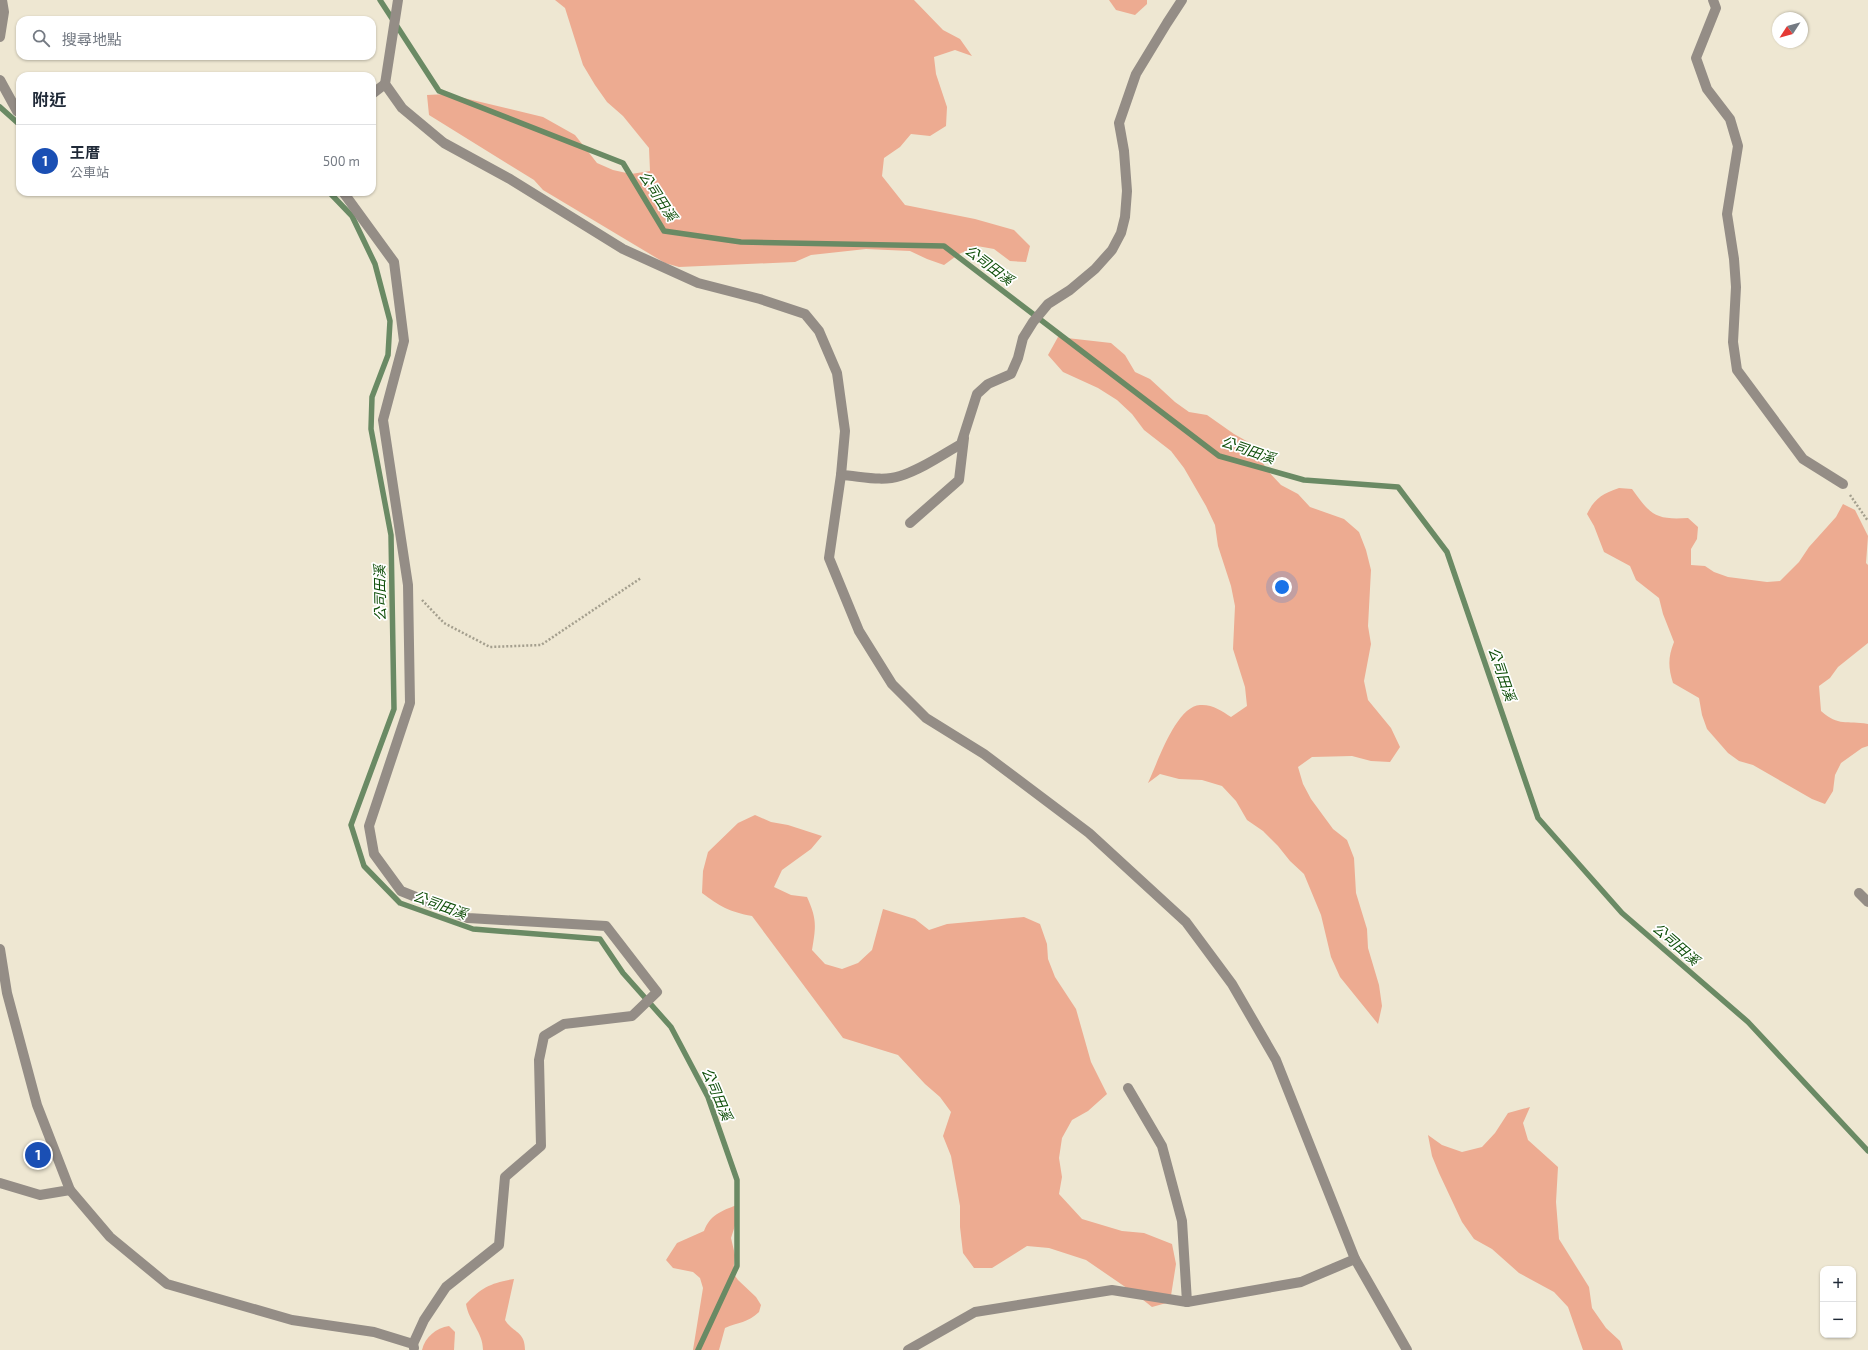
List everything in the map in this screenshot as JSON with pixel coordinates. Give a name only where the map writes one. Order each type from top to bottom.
[{"type":"street","points":[[0,37],[4,12],[2,0]]},
{"type":"street","points":[[841,475],[878,478],[900,476],[937,458],[961,444],[977,394],[988,384],[1011,374],[1018,358],[1023,338],[1033,322],[1048,304],[1070,290],[1095,269],[1112,250],[1121,233],[1125,217],[1127,191],[1124,151],[1119,123],[1136,74],[1166,23],[1182,0]]},
{"type":"street","points":[[1713,0],[1716,8],[1696,58],[1707,89],[1730,119],[1738,146],[1727,214],[1734,259],[1736,287],[1732,342],[1737,370],[1803,459],[1843,484]]},
{"type":"street","points":[[399,2],[385,84],[402,108],[444,143],[510,180],[623,249],[698,283],[760,299],[805,314],[819,331],[837,373],[845,430],[841,475],[829,558],[860,631],[892,684],[926,718],[984,754],[1089,833],[1186,922],[1232,984],[1276,1060],[1355,1259],[1407,1350]]},
{"type":"street","points":[[0,80],[16,111]]},
{"type":"street","points":[[376,91],[385,84]]},
{"type":"street","points":[[0,949],[7,993],[37,1105],[70,1190],[110,1237],[167,1284],[292,1320],[374,1332],[414,1347],[424,1320],[446,1287],[499,1245],[505,1177],[541,1146],[539,1060],[544,1036],[564,1024],[632,1016],[640,1010],[657,992],[606,926],[468,918],[401,890],[374,854],[369,826],[410,704],[408,585],[383,420],[404,341],[394,262],[346,196]]},
{"type":"street","points":[[910,523],[960,480],[965,431]]},
{"type":"street","points":[[1859,893],[1868,902]]},
{"type":"street","points":[[1128,1088],[1162,1146],[1164,1153],[1182,1221],[1187,1302]]},
{"type":"street","points":[[0,1184],[40,1195],[70,1190]]},
{"type":"street","points":[[908,1350],[975,1312],[1112,1290],[1187,1302],[1301,1282],[1355,1259]]},
{"type":"path","points":[[1843,484],[1868,521]]},
{"type":"path","points":[[408,585],[444,623],[490,647],[541,645],[641,578]]},
{"type":"shaded area","points":[[555,0],[914,0],[943,30],[960,39],[972,56],[955,50],[934,57],[936,74],[947,107],[946,126],[930,136],[911,134],[900,147],[884,158],[882,176],[905,205],[975,219],[1014,230],[1030,246],[1026,262],[1010,261],[994,249],[977,246],[959,254],[944,265],[910,251],[866,249],[811,255],[795,262],[679,267],[665,263],[543,190],[534,180],[429,115],[427,95],[447,94],[543,117],[575,135],[597,163],[613,170],[631,174],[650,171],[649,148],[623,116],[607,102],[595,85],[583,65],[565,8]]},
{"type":"shaded area","points":[[1109,0],[1147,0],[1147,4],[1135,15],[1116,10]]},
{"type":"shaded area","points":[[1058,337],[1111,343],[1125,355],[1135,372],[1150,379],[1175,402],[1189,412],[1207,415],[1250,443],[1268,471],[1281,485],[1298,494],[1310,507],[1344,519],[1359,532],[1366,550],[1371,570],[1368,626],[1371,644],[1364,681],[1368,700],[1391,728],[1400,747],[1390,762],[1371,761],[1352,756],[1312,757],[1298,767],[1303,784],[1311,799],[1333,829],[1347,840],[1354,858],[1356,893],[1367,929],[1368,948],[1379,985],[1382,1006],[1378,1024],[1340,977],[1331,957],[1321,915],[1304,874],[1263,831],[1247,820],[1236,801],[1222,786],[1202,780],[1179,779],[1160,774],[1148,783],[1168,737],[1175,725],[1191,708],[1200,705],[1209,706],[1217,708],[1231,717],[1247,706],[1245,687],[1233,649],[1235,606],[1231,586],[1218,546],[1215,525],[1184,468],[1171,451],[1144,430],[1132,414],[1117,400],[1098,388],[1063,372],[1048,355]]},
{"type":"shaded area","points":[[1619,488],[1632,489],[1649,510],[1661,517],[1688,518],[1698,527],[1697,539],[1691,549],[1691,565],[1705,566],[1714,572],[1728,577],[1767,582],[1780,581],[1799,562],[1809,547],[1836,517],[1843,504],[1855,510],[1868,536],[1866,563],[1868,565],[1868,643],[1838,667],[1830,678],[1819,686],[1821,711],[1827,716],[1838,721],[1868,724],[1868,746],[1862,748],[1841,763],[1835,775],[1833,791],[1825,804],[1812,799],[1753,765],[1739,761],[1728,753],[1707,729],[1702,715],[1699,698],[1673,683],[1669,662],[1674,642],[1663,614],[1659,598],[1636,580],[1630,566],[1604,552],[1594,526],[1587,514],[1596,500],[1608,492]]},
{"type":"shaded area","points":[[755,815],[771,822],[788,825],[822,836],[811,849],[782,870],[774,887],[791,895],[807,897],[813,911],[815,923],[812,950],[825,964],[842,969],[858,963],[872,950],[883,909],[915,919],[929,930],[947,924],[1024,917],[1040,924],[1047,944],[1048,959],[1055,977],[1076,1009],[1091,1062],[1107,1094],[1088,1111],[1072,1120],[1062,1138],[1059,1158],[1062,1177],[1059,1194],[1082,1219],[1122,1231],[1144,1233],[1172,1244],[1176,1264],[1170,1302],[1152,1307],[1086,1260],[1049,1248],[1027,1246],[992,1268],[974,1268],[963,1253],[960,1227],[960,1206],[951,1156],[943,1136],[951,1112],[940,1097],[925,1084],[898,1055],[843,1038],[752,916],[737,913],[725,908],[702,893],[703,871],[708,852],[738,823]]},
{"type":"shaded area","points":[[1530,1107],[1523,1123],[1528,1140],[1558,1167],[1556,1202],[1559,1239],[1589,1287],[1592,1308],[1606,1328],[1620,1341],[1623,1350],[1583,1350],[1568,1307],[1554,1292],[1519,1273],[1492,1249],[1474,1239],[1462,1222],[1432,1156],[1428,1135],[1442,1145],[1462,1152],[1482,1147],[1495,1133],[1508,1113]]},
{"type":"shaded area","points":[[737,1205],[739,1213],[731,1238],[735,1255],[733,1273],[738,1280],[756,1297],[761,1305],[759,1312],[747,1320],[725,1328],[719,1350],[693,1350],[703,1288],[700,1278],[693,1272],[673,1268],[666,1260],[677,1243],[704,1231],[709,1221],[713,1217],[726,1209]]},
{"type":"shaded area","points":[[514,1279],[505,1320],[523,1339],[525,1350],[483,1350],[481,1338],[466,1304],[477,1293],[487,1287],[499,1282]]},
{"type":"shaded area","points":[[449,1326],[455,1332],[454,1350],[422,1350],[428,1337],[436,1331]]},
{"type":"waterway","name":"公司田溪","points":[[380,0],[439,91],[623,163],[664,231],[741,242],[944,246],[1219,456],[1304,480],[1398,487],[1447,552],[1538,818],[1622,913],[1748,1022],[1868,1151]]},
{"type":"waterway","name":"公司田溪","points":[[0,107],[16,121]]},
{"type":"waterway","name":"公司田溪","points":[[333,196],[352,216],[375,264],[390,321],[388,355],[372,397],[371,429],[391,535],[394,709],[351,825],[364,866],[400,903],[473,929],[600,939],[623,973],[671,1027],[708,1097],[737,1180],[737,1266],[698,1350]]},
{"type":"place","name":"王厝","points":[[38,1155]]}]
